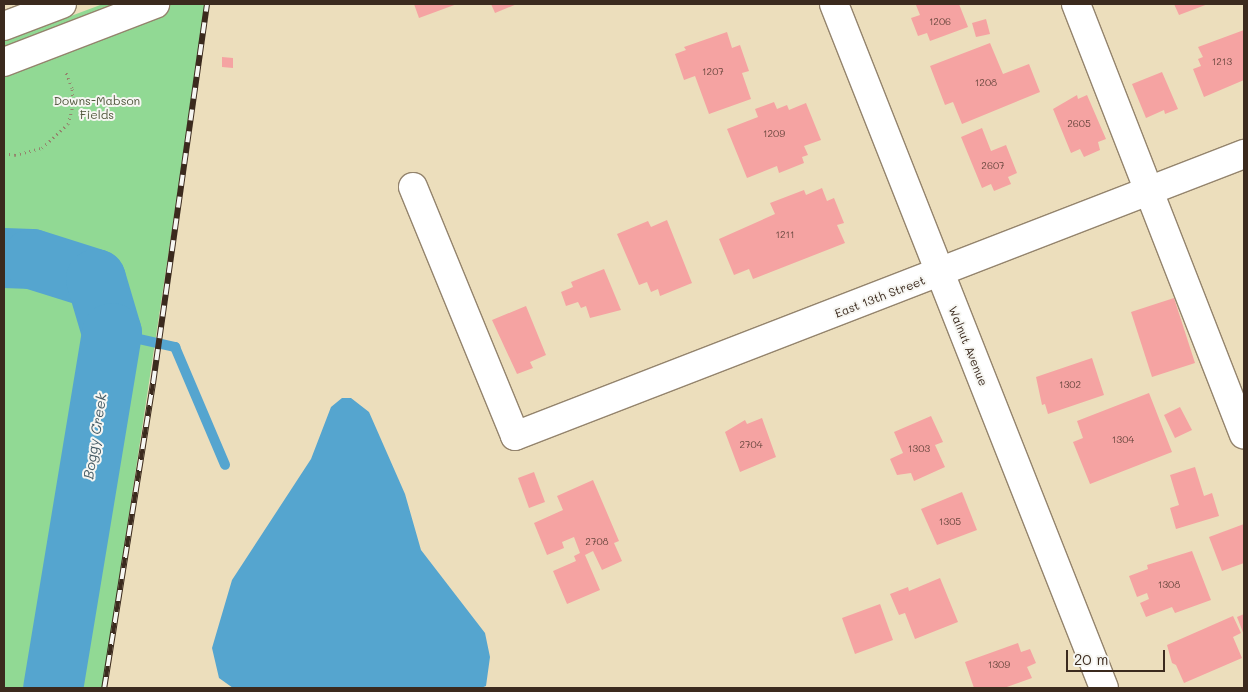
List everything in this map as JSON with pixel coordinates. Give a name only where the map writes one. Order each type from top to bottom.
[{"type":"street","points":[[4,26],[62,4]]},
{"type":"street","points":[[4,62],[155,4]]},
{"type":"street","name":"Walnut Avenue","points":[[834,4],[1104,688]]},
{"type":"street","points":[[1076,4],[1151,190],[1244,434]]},
{"type":"street","name":"East 13th Street","points":[[413,187],[515,436],[940,274],[1244,154]]},
{"type":"path","points":[[4,153],[14,155],[42,148],[68,124],[73,105],[72,88],[66,71]]},
{"type":"green space","name":"Downs-Mabson Fields","points":[[103,4],[206,4],[103,688],[4,688],[4,41]]},
{"type":"water","points":[[342,398],[351,398],[369,412],[405,494],[421,550],[485,633],[490,657],[486,686],[481,688],[233,688],[219,678],[212,648],[232,580],[311,459],[331,407]]},
{"type":"building","points":[[414,4],[457,4],[419,18]]},
{"type":"building","points":[[491,4],[517,4],[495,13]]},
{"type":"building","points":[[959,4],[968,27],[930,41],[927,33],[918,36],[911,18],[920,15],[916,5]]},
{"type":"building","points":[[1174,4],[1208,4],[1179,15]]},
{"type":"building","points":[[986,19],[990,34],[976,37],[972,23]]},
{"type":"building","points":[[1244,30],[1244,80],[1204,97],[1193,69],[1201,66],[1198,59],[1203,57],[1198,47]]},
{"type":"building","points":[[727,32],[732,48],[740,45],[749,71],[742,73],[751,99],[709,114],[695,76],[684,80],[675,54],[686,50],[684,47]]},
{"type":"building","points":[[990,43],[1003,74],[1029,64],[1040,92],[962,124],[953,102],[945,105],[930,66]]},
{"type":"building","points":[[222,57],[233,58],[233,68],[222,67]]},
{"type":"building","points":[[1162,72],[1178,109],[1165,114],[1164,110],[1146,118],[1132,84]]},
{"type":"building","points":[[1077,95],[1078,99],[1087,95],[1106,139],[1098,142],[1100,150],[1084,157],[1080,149],[1071,153],[1053,109]]},
{"type":"building","points":[[774,102],[777,109],[787,105],[789,110],[806,103],[821,140],[804,146],[808,155],[802,157],[804,163],[779,173],[777,166],[747,178],[727,129],[758,117],[755,109]]},
{"type":"building","points":[[982,128],[991,151],[1006,145],[1017,173],[1008,177],[1011,184],[994,191],[991,184],[982,188],[961,137]]},
{"type":"building","points":[[822,188],[827,201],[834,198],[844,223],[837,225],[845,243],[753,279],[749,269],[734,275],[719,239],[775,214],[770,203],[804,190],[806,195]]},
{"type":"building","points":[[667,220],[692,283],[660,296],[658,289],[651,292],[647,282],[639,285],[617,234],[648,221],[651,227]]},
{"type":"building","points":[[604,269],[621,310],[590,318],[586,306],[581,308],[578,302],[566,306],[561,292],[573,287],[571,282]]},
{"type":"building","points":[[1174,298],[1195,363],[1152,377],[1131,312]]},
{"type":"building","points":[[526,306],[546,355],[530,362],[533,368],[517,374],[492,320]]},
{"type":"building","points":[[1092,358],[1104,395],[1048,414],[1045,404],[1042,405],[1036,377]]},
{"type":"building","points":[[1149,393],[1172,452],[1090,484],[1073,442],[1083,438],[1077,421]]},
{"type":"building","points":[[1180,407],[1192,430],[1175,438],[1164,415]]},
{"type":"building","points":[[931,416],[943,442],[935,445],[945,467],[914,481],[911,473],[897,475],[890,459],[903,453],[894,432]]},
{"type":"building","points":[[762,418],[776,457],[740,472],[725,432],[745,420],[747,424]]},
{"type":"building","points":[[1195,467],[1204,496],[1212,493],[1219,516],[1176,529],[1170,508],[1179,505],[1170,475]]},
{"type":"building","points":[[534,472],[545,502],[529,508],[518,478]]},
{"type":"building","points":[[593,480],[619,541],[614,543],[622,561],[602,570],[593,551],[585,555],[600,590],[567,604],[553,571],[576,561],[574,556],[580,553],[574,537],[562,542],[564,548],[547,555],[534,523],[563,510],[557,496]]},
{"type":"building","points":[[962,492],[977,530],[937,545],[921,509]]},
{"type":"building","points":[[1244,524],[1244,563],[1222,571],[1209,537]]},
{"type":"building","points":[[1192,551],[1211,600],[1175,613],[1172,607],[1146,617],[1140,603],[1149,599],[1147,593],[1137,597],[1129,576],[1148,569],[1147,565]]},
{"type":"building","points":[[940,578],[958,622],[915,639],[905,613],[899,615],[890,594],[908,587],[909,591]]},
{"type":"building","points":[[880,604],[893,640],[855,654],[842,618]]},
{"type":"building","points":[[1244,614],[1244,635],[1237,617]]},
{"type":"building","points":[[1233,616],[1241,633],[1233,637],[1242,658],[1184,683],[1176,665],[1172,663],[1167,645]]},
{"type":"building","points":[[1018,643],[1021,652],[1030,649],[1036,663],[1027,667],[1032,678],[1004,688],[974,688],[965,662]]},
{"type":"waterway","name":"Boggy Creek","points":[[4,258],[32,259],[96,279],[112,333],[53,688]]},
{"type":"waterway","points":[[112,333],[175,347],[225,465]]},
{"type":"railway","points":[[104,688],[153,382],[207,4]]}]
